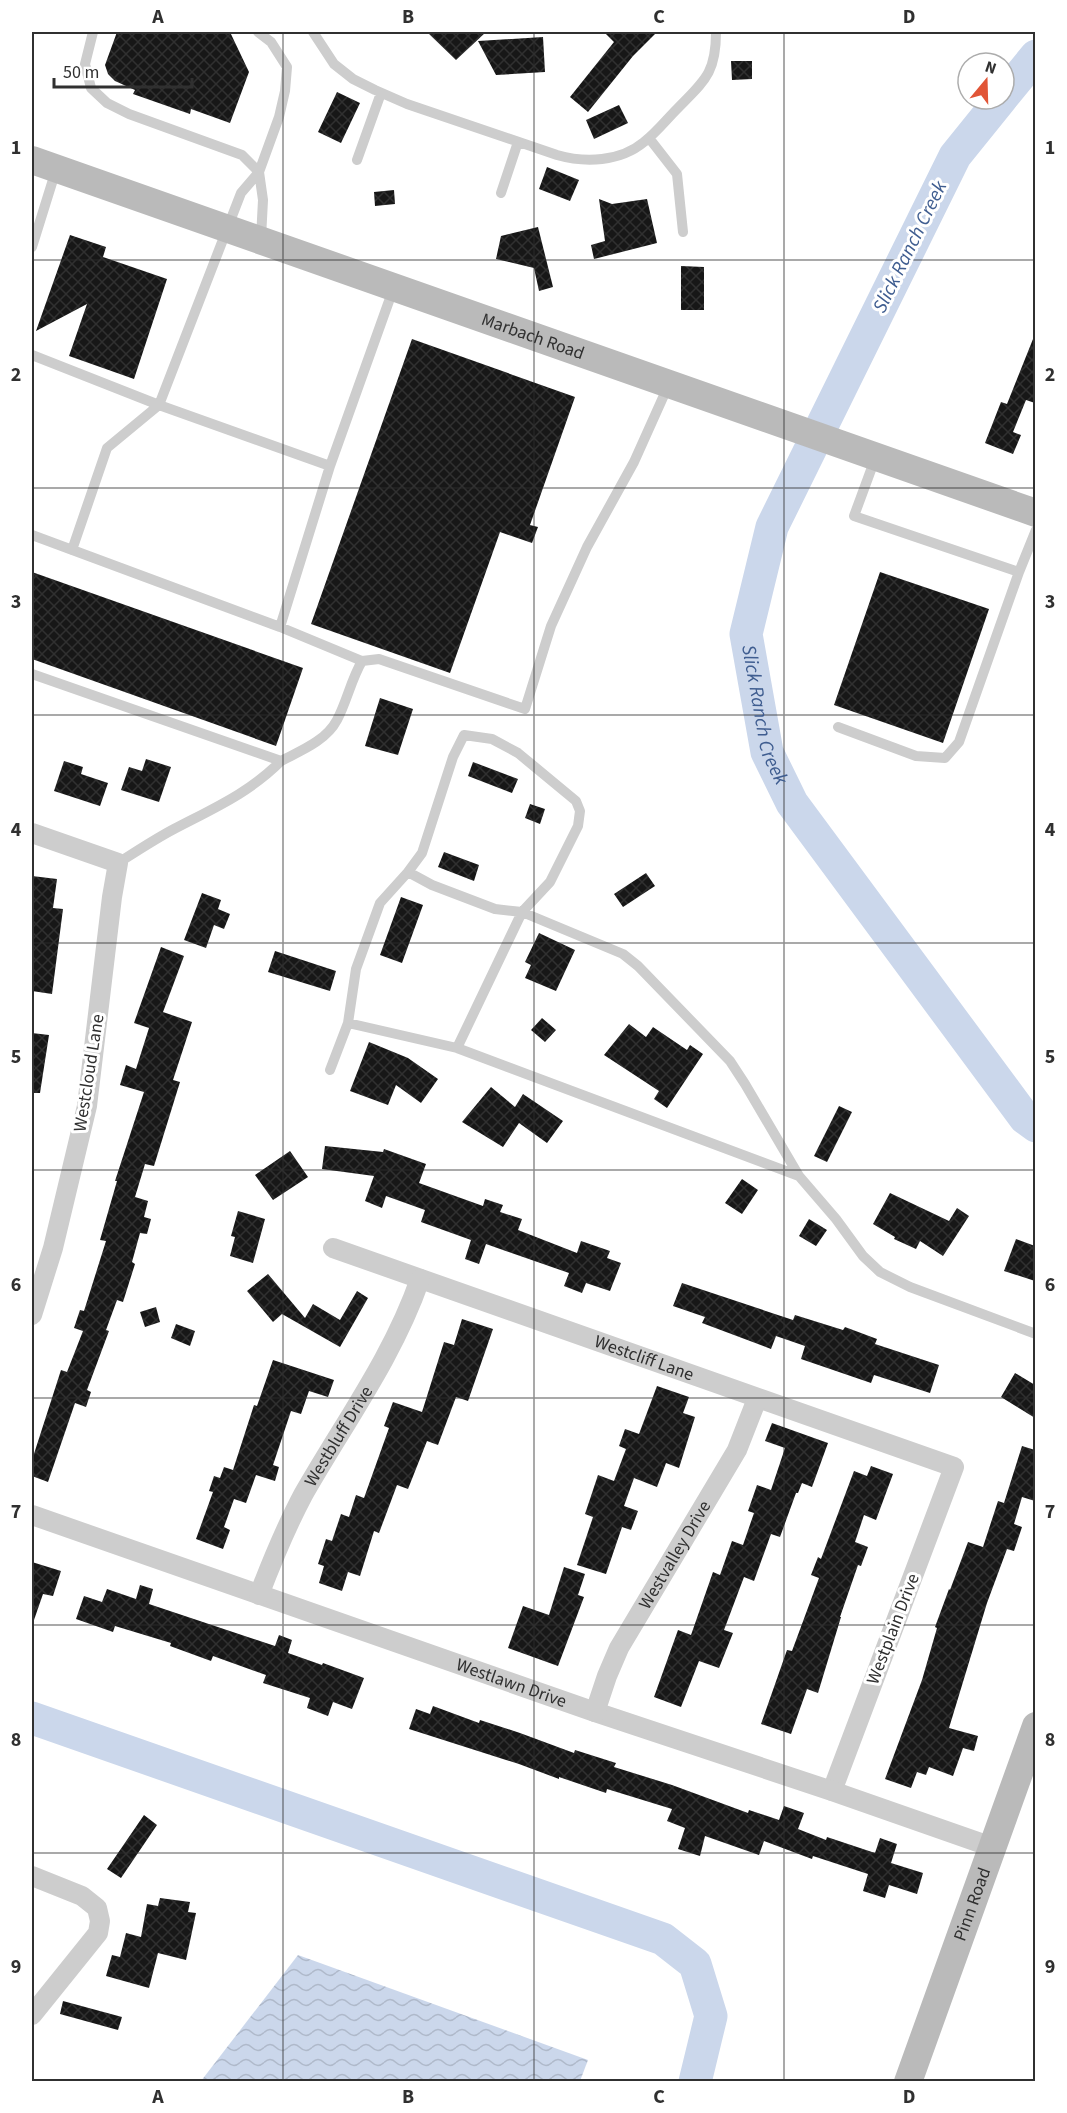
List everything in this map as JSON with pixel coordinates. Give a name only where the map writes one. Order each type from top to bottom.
[{"type":"street","name":"Marbach Road","points":[[44,164],[774,419],[1035,513]]},
{"type":"street","points":[[32,833],[118,863]]},
{"type":"street","name":"Westcloud Lane","points":[[32,1315],[53,1248],[87,1106],[118,863]]},
{"type":"street","name":"Westcliff Lane","points":[[333,1248],[954,1467]]},
{"type":"street","name":"Westbluff Drive","points":[[259,1595],[274,1556],[303,1496],[385,1359],[410,1307],[420,1279]]},
{"type":"street","name":"Westvalley Drive","points":[[595,1712],[619,1648],[737,1450],[757,1399]]},
{"type":"street","name":"Westplain Drive","points":[[832,1791],[954,1467]]},
{"type":"street","name":"Westlawn Drive","points":[[32,1515],[595,1712],[992,1847]]},
{"type":"street","name":"Pinn Road","points":[[908,2082],[992,1847],[1024,1769],[1035,1726]]},
{"type":"street","points":[[32,1876],[82,1896],[97,1908],[100,1921],[98,1933],[32,2015]]},
{"type":"lane","points":[[93,32],[85,64],[91,88],[107,103],[129,114],[242,155],[259,172],[263,200],[261,241]]},
{"type":"lane","points":[[72,550],[107,448],[159,405],[241,193],[259,172],[279,117],[285,91],[287,67],[272,42],[258,32]]},
{"type":"lane","points":[[313,32],[334,64],[353,79],[381,93],[518,142],[572,159],[592,161],[634,149],[649,138],[704,82],[712,70],[716,32]]},
{"type":"lane","points":[[357,160],[381,93]]},
{"type":"lane","points":[[649,138],[677,174],[683,232]]},
{"type":"lane","points":[[501,193],[518,142]]},
{"type":"lane","points":[[32,247],[44,164]]},
{"type":"lane","points":[[280,627],[330,466],[394,287]]},
{"type":"lane","points":[[32,355],[159,405],[330,466]]},
{"type":"lane","points":[[32,535],[280,627],[362,660],[379,659],[525,709],[556,616],[587,547],[634,462],[669,383]]},
{"type":"lane","points":[[876,456],[854,516],[1019,573]]},
{"type":"lane","points":[[838,727],[916,756],[945,758],[959,742],[1035,530]]},
{"type":"lane","points":[[118,863],[173,830],[225,804],[270,772],[280,761],[324,736],[336,721],[362,660]]},
{"type":"lane","points":[[32,674],[280,761]]},
{"type":"lane","points":[[330,1070],[348,1023],[356,969],[376,912],[385,896],[422,853],[457,746],[465,735],[492,739],[518,753],[576,801],[580,811],[578,826],[550,882],[522,912],[457,1048]]},
{"type":"lane","points":[[408,872],[432,885],[495,909],[522,912],[623,954],[638,966],[730,1061],[746,1084],[799,1176],[863,1256],[880,1272],[910,1287],[1035,1334]]},
{"type":"lane","points":[[348,1023],[457,1048],[799,1176]]},
{"type":"water","points":[[298,1955],[588,2060],[580,2081],[201,2081]]},
{"type":"building","points":[[117,32],[230,32],[249,72],[230,123],[191,109],[190,114],[133,94],[135,90],[115,81],[108,74],[105,65]]},
{"type":"building","points":[[427,32],[486,32],[456,60]]},
{"type":"building","points":[[604,32],[657,32],[633,56],[588,112],[570,97],[614,42]]},
{"type":"building","points":[[543,37],[545,72],[496,75],[478,41]]},
{"type":"building","points":[[731,61],[752,61],[752,79],[732,80]]},
{"type":"building","points":[[337,92],[360,103],[341,143],[318,132]]},
{"type":"building","points":[[619,105],[628,123],[594,139],[586,120]]},
{"type":"building","points":[[547,167],[579,180],[570,201],[539,189]]},
{"type":"building","points":[[394,190],[395,204],[375,206],[374,192]]},
{"type":"building","points":[[599,199],[612,204],[647,199],[657,243],[594,259],[591,245],[605,241]]},
{"type":"building","points":[[538,227],[553,287],[539,291],[534,268],[496,259],[501,236]]},
{"type":"building","points":[[70,235],[106,247],[103,257],[167,279],[134,379],[69,356],[87,304],[36,331]]},
{"type":"building","points":[[681,266],[704,267],[704,310],[681,310]]},
{"type":"building","points":[[1035,334],[1035,403],[1026,400],[1013,432],[1021,435],[1013,454],[985,443],[1001,402],[1007,404]]},
{"type":"building","points":[[412,339],[575,397],[530,525],[538,527],[532,543],[500,532],[450,673],[311,624]]},
{"type":"building","points":[[32,572],[303,668],[276,746],[32,659]]},
{"type":"building","points":[[880,572],[989,609],[943,743],[834,705]]},
{"type":"building","points":[[380,698],[413,709],[398,755],[365,746]]},
{"type":"building","points":[[146,759],[171,767],[159,802],[121,790],[129,767],[142,771]]},
{"type":"building","points":[[64,761],[83,767],[81,774],[108,783],[100,806],[54,791]]},
{"type":"building","points":[[473,762],[518,779],[512,793],[468,776]]},
{"type":"building","points":[[530,804],[545,809],[540,824],[525,818]]},
{"type":"building","points":[[444,852],[479,865],[474,881],[438,867]]},
{"type":"building","points":[[646,873],[655,886],[623,907],[614,894]]},
{"type":"building","points":[[32,876],[57,879],[53,908],[63,909],[52,994],[32,991]]},
{"type":"building","points":[[202,893],[221,900],[218,909],[230,914],[224,929],[214,925],[206,948],[184,940]]},
{"type":"building","points":[[401,897],[423,905],[402,963],[380,955]]},
{"type":"building","points":[[539,933],[575,950],[556,991],[525,978],[531,965],[525,962]]},
{"type":"building","points":[[161,947],[184,956],[163,1012],[192,1022],[173,1080],[180,1082],[154,1166],[145,1164],[135,1197],[148,1201],[144,1217],[151,1219],[147,1234],[140,1233],[132,1262],[135,1264],[123,1302],[117,1300],[106,1330],[109,1331],[87,1390],[91,1392],[86,1407],[75,1403],[48,1482],[32,1476],[32,1460],[61,1370],[67,1372],[83,1331],[74,1328],[80,1310],[84,1311],[106,1241],[100,1240],[117,1181],[115,1181],[144,1092],[120,1085],[126,1065],[136,1069],[149,1028],[134,1023]]},
{"type":"building","points":[[275,951],[336,971],[330,991],[268,972]]},
{"type":"building","points":[[542,1018],[556,1030],[545,1042],[531,1030]]},
{"type":"building","points":[[629,1024],[646,1037],[653,1027],[687,1050],[690,1045],[703,1054],[667,1108],[654,1099],[659,1091],[604,1055]]},
{"type":"building","points":[[32,1033],[49,1035],[40,1093],[32,1093]]},
{"type":"building","points":[[369,1042],[408,1058],[438,1079],[421,1103],[396,1085],[388,1105],[350,1091]]},
{"type":"building","points":[[491,1087],[515,1107],[523,1094],[563,1121],[547,1143],[519,1123],[503,1147],[462,1122]]},
{"type":"building","points":[[839,1106],[852,1112],[827,1162],[814,1156]]},
{"type":"building","points":[[325,1146],[383,1152],[384,1149],[426,1164],[419,1183],[483,1206],[485,1199],[503,1205],[500,1212],[522,1219],[518,1230],[577,1253],[581,1241],[610,1251],[607,1258],[621,1263],[610,1291],[586,1283],[582,1293],[564,1286],[569,1273],[486,1244],[479,1264],[465,1259],[471,1240],[421,1222],[425,1210],[386,1196],[382,1208],[365,1201],[374,1176],[322,1169]]},
{"type":"building","points":[[290,1151],[308,1177],[273,1200],[255,1175]]},
{"type":"building","points":[[742,1179],[758,1190],[742,1214],[725,1203]]},
{"type":"building","points":[[890,1193],[949,1221],[957,1208],[969,1216],[943,1256],[920,1241],[916,1249],[894,1239],[895,1237],[873,1224]]},
{"type":"building","points":[[238,1211],[265,1219],[253,1263],[230,1256],[235,1237],[231,1236]]},
{"type":"building","points":[[809,1219],[827,1230],[816,1246],[799,1236]]},
{"type":"building","points":[[1016,1239],[1035,1246],[1035,1281],[1004,1271]]},
{"type":"building","points":[[268,1274],[305,1318],[313,1304],[340,1320],[357,1291],[368,1298],[340,1347],[282,1314],[273,1322],[247,1291]]},
{"type":"building","points":[[682,1283],[793,1320],[795,1315],[843,1330],[845,1327],[877,1339],[875,1344],[939,1365],[930,1393],[874,1375],[871,1383],[801,1359],[805,1346],[776,1336],[771,1349],[702,1323],[705,1317],[673,1306]]},
{"type":"building","points":[[156,1307],[160,1322],[145,1327],[140,1312]]},
{"type":"building","points":[[462,1319],[493,1329],[468,1401],[456,1397],[438,1445],[427,1441],[408,1489],[397,1485],[379,1533],[374,1531],[360,1576],[348,1572],[342,1591],[319,1583],[324,1566],[318,1564],[326,1539],[332,1541],[341,1514],[349,1517],[356,1495],[364,1498],[389,1428],[384,1426],[393,1402],[422,1412],[444,1342],[454,1345]]},
{"type":"building","points":[[176,1324],[195,1331],[190,1346],[171,1338]]},
{"type":"building","points":[[273,1360],[334,1380],[328,1397],[309,1391],[301,1414],[291,1411],[273,1465],[279,1467],[275,1481],[256,1475],[246,1503],[234,1499],[224,1527],[230,1530],[223,1549],[196,1539],[213,1492],[209,1491],[214,1476],[220,1478],[224,1467],[233,1470],[254,1405],[257,1406]]},
{"type":"building","points":[[1015,1373],[1035,1385],[1035,1418],[1001,1397]]},
{"type":"building","points":[[657,1386],[689,1397],[683,1413],[695,1417],[679,1468],[666,1463],[657,1487],[634,1478],[624,1506],[638,1511],[631,1530],[622,1527],[606,1574],[577,1565],[593,1517],[585,1514],[598,1475],[614,1481],[626,1449],[619,1446],[625,1429],[639,1434]]},
{"type":"building","points":[[772,1423],[828,1443],[812,1487],[802,1483],[780,1537],[771,1534],[754,1581],[744,1577],[724,1630],[733,1633],[719,1668],[699,1661],[681,1707],[654,1697],[678,1630],[691,1635],[713,1572],[720,1575],[732,1541],[743,1545],[754,1513],[748,1511],[757,1485],[771,1490],[785,1448],[765,1441]]},
{"type":"building","points":[[1022,1446],[1035,1450],[1035,1501],[1022,1497],[1014,1524],[1022,1527],[1014,1551],[1007,1549],[987,1603],[949,1728],[978,1736],[974,1751],[963,1748],[953,1776],[929,1767],[926,1775],[917,1772],[911,1788],[885,1779],[922,1680],[937,1628],[935,1627],[968,1542],[983,1547],[998,1501],[1004,1503]]},
{"type":"building","points":[[871,1466],[893,1474],[876,1520],[864,1515],[855,1542],[868,1547],[861,1566],[858,1565],[840,1617],[818,1693],[807,1689],[791,1734],[761,1724],[787,1650],[792,1651],[819,1578],[811,1575],[818,1557],[821,1559],[854,1471],[867,1476]]},
{"type":"building","points":[[32,1562],[61,1571],[53,1596],[43,1594],[34,1620],[32,1620]]},
{"type":"building","points":[[564,1567],[585,1574],[578,1595],[584,1597],[558,1666],[508,1648],[523,1606],[549,1615]]},
{"type":"building","points":[[140,1585],[153,1589],[149,1604],[275,1646],[279,1635],[292,1640],[288,1653],[364,1678],[352,1709],[333,1702],[328,1716],[307,1708],[310,1698],[263,1683],[266,1675],[213,1656],[211,1661],[170,1646],[171,1643],[115,1626],[113,1632],[76,1619],[84,1596],[102,1602],[107,1589],[136,1599]]},
{"type":"building","points":[[433,1706],[479,1723],[480,1720],[520,1733],[574,1753],[575,1750],[616,1763],[614,1767],[672,1785],[748,1813],[749,1810],[779,1820],[784,1806],[804,1813],[798,1829],[826,1840],[827,1837],[875,1853],[880,1838],[897,1844],[891,1863],[923,1873],[917,1894],[889,1885],[885,1898],[863,1891],[868,1874],[813,1856],[812,1859],[764,1841],[759,1855],[705,1836],[700,1856],[678,1849],[685,1828],[667,1821],[672,1809],[607,1789],[606,1793],[559,1777],[559,1779],[409,1729],[416,1709],[430,1714]]},
{"type":"building","points":[[144,1815],[157,1825],[121,1878],[107,1869]]},
{"type":"building","points":[[160,1898],[190,1902],[188,1912],[196,1913],[186,1960],[158,1953],[149,1988],[106,1976],[112,1955],[120,1957],[126,1933],[141,1937],[147,1904],[158,1906]]},
{"type":"building","points":[[63,2001],[122,2017],[118,2030],[60,2014]]},
{"type":"waterway","name":"Slick Ranch Creek","points":[[1016,80],[1036,56]]},
{"type":"waterway","name":"Slick Ranch Creek","points":[[991,111],[955,156],[772,527],[746,634],[767,752],[792,803],[1025,1118],[1036,1126]]},
{"type":"waterway","points":[[32,1718],[663,1939],[695,1964],[711,2016],[695,2082]]}]
